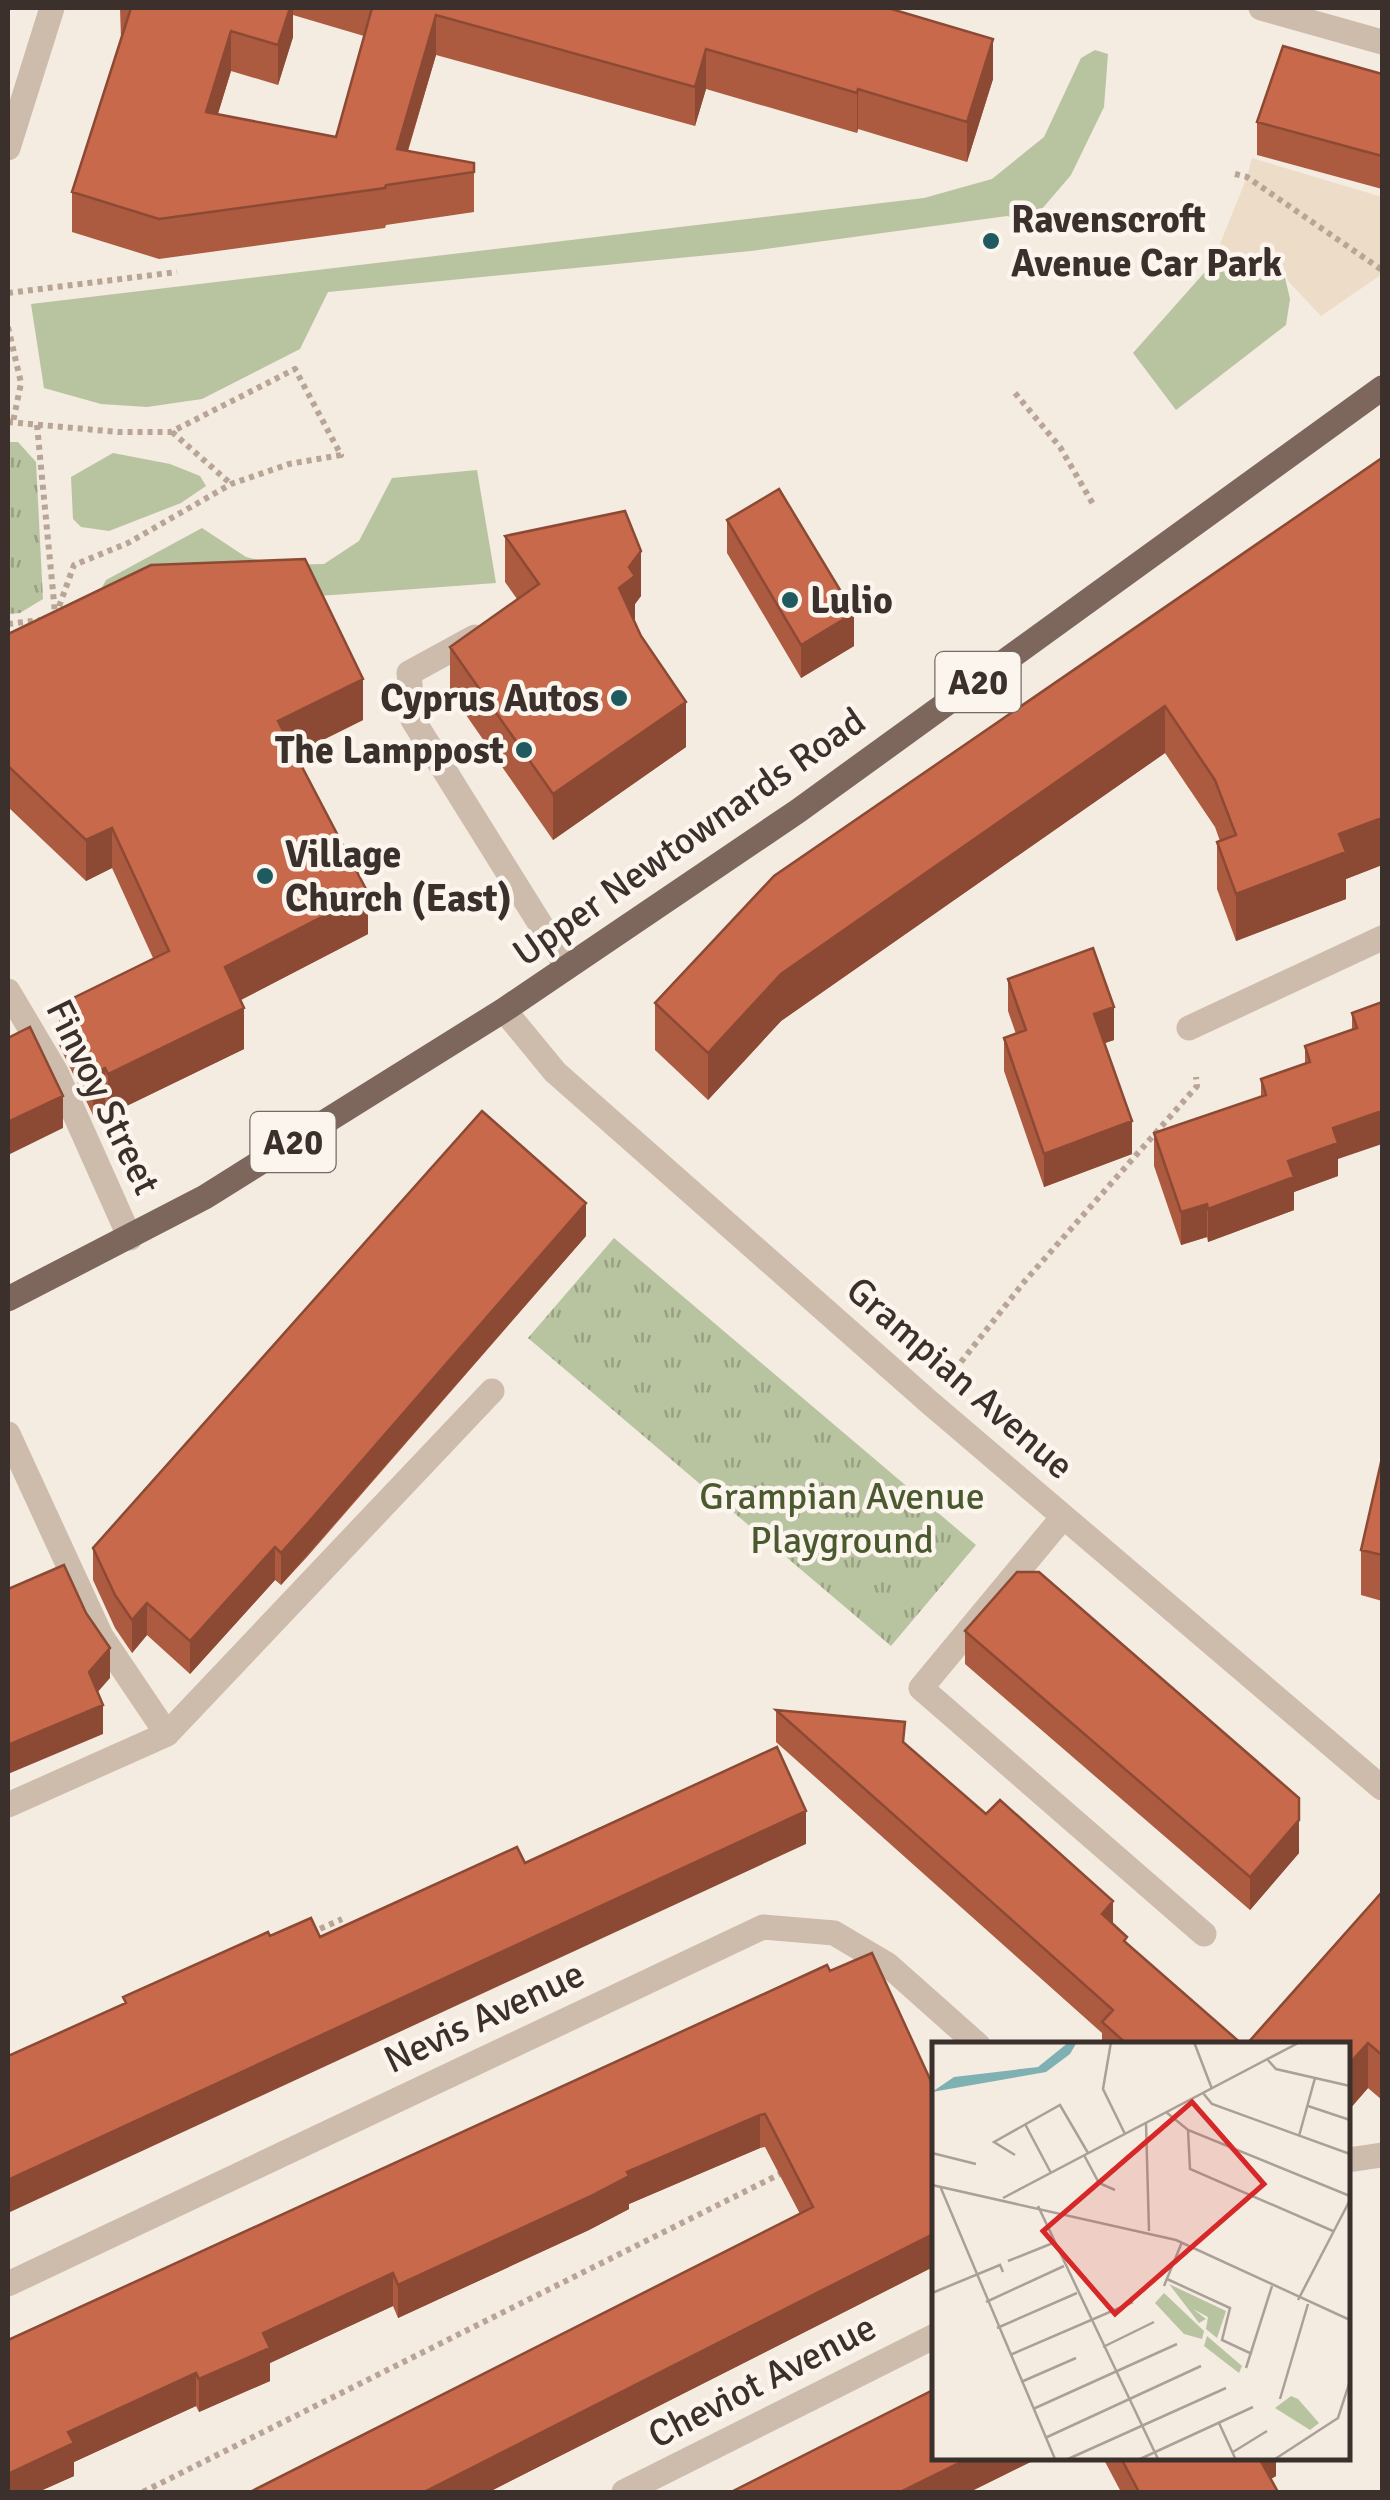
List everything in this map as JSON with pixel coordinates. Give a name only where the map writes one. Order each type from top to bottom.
[{"type":"main road","name":"Upper Newtownards Road","points":[[8,1299],[204,1197],[504,1010],[798,811],[1382,388]]},
{"type":"street","points":[[8,148],[52,8]]},
{"type":"street","points":[[1262,8],[1382,42]]},
{"type":"street","points":[[476,638],[409,673],[413,720],[567,967]]},
{"type":"street","points":[[1188,1028],[1382,938]]},
{"type":"street","name":"Finvoy Street","points":[[8,991],[56,1072],[95,1152],[130,1238]]},
{"type":"street","name":"Grampian Avenue","points":[[504,1010],[555,1072],[929,1402],[1382,1788]]},
{"type":"street","points":[[8,1806],[167,1734],[492,1391]]},
{"type":"street","points":[[8,1434],[101,1636],[167,1734]]},
{"type":"street","points":[[1063,1517],[921,1688],[1204,1934]]},
{"type":"street","name":"Nevis Avenue","points":[[8,2284],[763,1927],[834,1933],[888,1964],[975,2042]]},
{"type":"street","points":[[1350,2160],[1382,2156]]},
{"type":"street","name":"Cheviot Avenue","points":[[624,2492],[932,2338]]},
{"type":"path","points":[[1234,174],[1247,178],[1382,270]]},
{"type":"path","points":[[8,293],[177,272]]},
{"type":"path","points":[[8,326],[21,383],[10,422],[118,432],[172,432],[295,369],[340,455],[289,464],[230,484],[128,543],[74,565],[56,618]]},
{"type":"path","points":[[1015,392],[1060,447],[1093,504]]},
{"type":"path","points":[[37,425],[56,618]]},
{"type":"path","points":[[172,432],[230,484]]},
{"type":"path","points":[[8,624],[56,618]]},
{"type":"path","points":[[929,1402],[1024,1282],[1197,1086],[1188,1028]]},
{"type":"path","points":[[306,1936],[342,1919]]},
{"type":"path","points":[[143,2492],[794,2167]]},
{"type":"green space","points":[[1095,50],[1108,54],[1104,107],[1071,175],[1030,223],[1007,216],[751,251],[328,292],[300,349],[202,399],[147,407],[101,404],[44,388],[31,304],[924,198],[992,179],[1044,137],[1081,58]]},
{"type":"green space","points":[[1259,257],[1283,269],[1290,299],[1286,325],[1176,410],[1133,353],[1212,264]]},
{"type":"green space","points":[[8,442],[18,442],[36,462],[43,599],[20,613],[8,614]]},
{"type":"green space","points":[[113,453],[170,464],[200,476],[206,486],[181,503],[109,531],[81,527],[73,519],[71,477]]},
{"type":"green space","points":[[477,470],[496,583],[88,613],[106,580],[202,528],[246,557],[279,565],[324,564],[359,541],[392,478]]},
{"type":"green space","name":"Grampian Avenue Playground","points":[[614,1238],[976,1545],[891,1646],[528,1338]]},
{"type":"shaded area","points":[[1252,158],[1382,197],[1382,274],[1321,316],[1289,282],[1283,269],[1262,259],[1212,264]]},
{"type":"building","points":[[131,8],[290,8],[278,45],[231,31],[206,112],[336,137],[372,8],[888,8],[993,39],[967,122],[706,49],[695,87],[436,15],[397,149],[474,163],[474,172],[159,219],[72,192]]},
{"type":"building","points":[[1283,46],[1382,74],[1382,156],[1257,122]]},
{"type":"building","points":[[1382,458],[1382,818],[1339,834],[1346,852],[1236,894],[1217,842],[1236,835],[1215,780],[1165,706],[781,974],[708,1053],[655,1003],[774,876]]},
{"type":"building","points":[[779,489],[854,613],[801,645],[727,520]]},
{"type":"building","points":[[625,511],[641,551],[629,567],[635,576],[619,588],[641,636],[686,702],[553,794],[450,647],[539,584],[505,536]]},
{"type":"building","points":[[305,559],[363,679],[278,721],[368,893],[225,967],[244,1008],[108,1074],[105,1068],[93,1074],[59,1005],[169,951],[112,828],[86,840],[8,766],[8,634],[151,565]]},
{"type":"building","points":[[1093,948],[1114,1007],[1094,1014],[1132,1121],[1044,1154],[1004,1038],[1026,1030],[1008,979]]},
{"type":"building","points":[[1382,1002],[1382,1111],[1333,1128],[1338,1143],[1288,1161],[1294,1177],[1208,1209],[1207,1204],[1181,1212],[1154,1133],[1266,1095],[1261,1079],[1310,1062],[1305,1046],[1357,1028],[1352,1013]]},
{"type":"building","points":[[30,1027],[63,1096],[8,1122],[8,1038]]},
{"type":"building","points":[[482,1111],[586,1203],[281,1553],[275,1547],[190,1641],[147,1603],[132,1620],[115,1595],[93,1548]]},
{"type":"building","points":[[1382,1458],[1382,1555],[1361,1550]]},
{"type":"building","points":[[64,1565],[86,1613],[110,1648],[89,1672],[103,1705],[8,1745],[8,1589]]},
{"type":"building","points":[[1017,1572],[1039,1572],[1299,1798],[1299,1820],[1250,1877],[965,1631]]},
{"type":"building","points":[[776,1710],[905,1722],[903,1742],[986,1814],[1000,1800],[1113,1901],[1102,1914],[1127,1937],[1124,1941],[1240,2042],[1125,2042],[1102,2022],[1113,2010]]},
{"type":"building","points":[[777,1747],[806,1811],[8,2180],[8,2056],[126,2003],[123,1997],[268,1932],[270,1936],[311,1918],[320,1937],[517,1847],[525,1863]]},
{"type":"building","points":[[1382,1892],[1382,2055],[1368,2043],[1350,2063],[1350,2042],[1249,2042]]},
{"type":"building","points":[[872,1953],[932,2083],[932,2235],[424,2492],[250,2492],[813,2207],[765,2114],[760,2115],[627,2172],[629,2176],[589,2197],[398,2285],[393,2273],[263,2333],[270,2348],[199,2379],[196,2373],[68,2432],[74,2443],[8,2474],[8,2340],[827,1965],[830,1971]]},
{"type":"building","points":[[932,2391],[932,2460],[965,2460],[900,2492],[731,2492]]},
{"type":"building","points":[[1122,2460],[1260,2460],[1278,2492],[1139,2492]]},
{"type":"place","name":"Ravenscroft Avenue Car Park","points":[[991,241]]},
{"type":"place","name":"Lulio","points":[[790,600]]},
{"type":"place","name":"Cyprus Autos","points":[[619,698]]},
{"type":"place","name":"The Lamppost","points":[[524,750]]},
{"type":"place","name":"Village Church (East)","points":[[265,876]]}]
